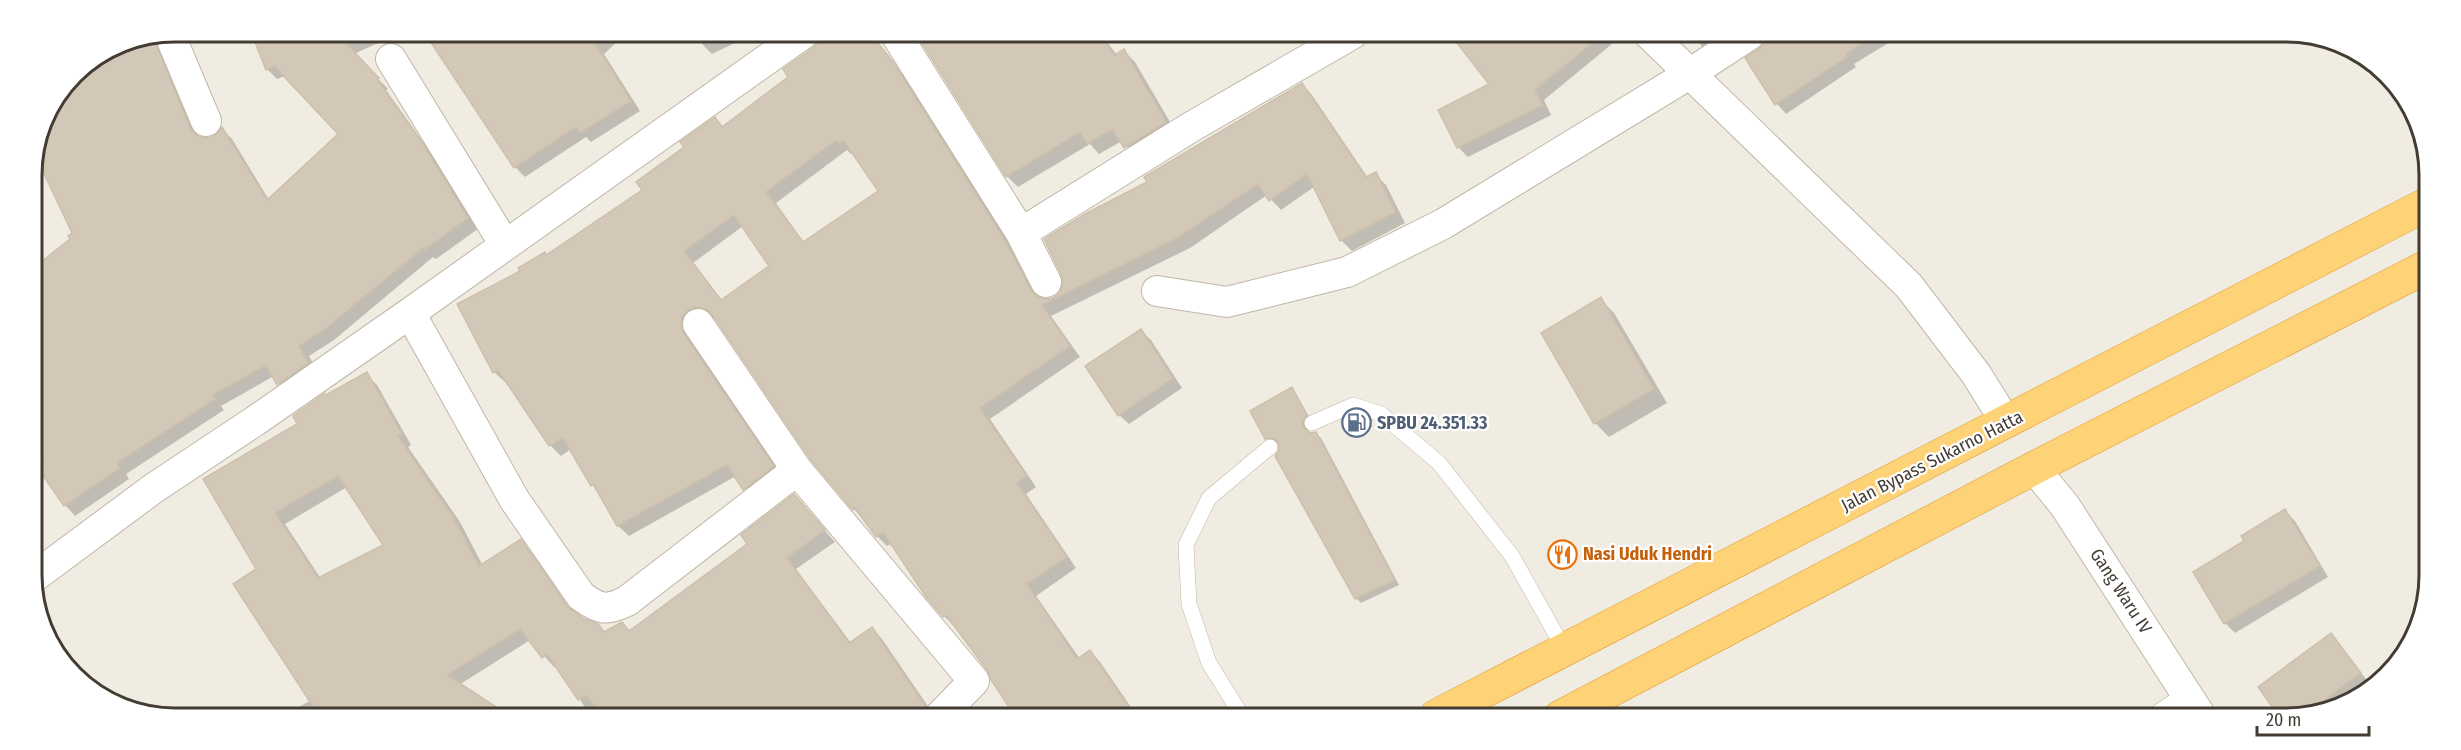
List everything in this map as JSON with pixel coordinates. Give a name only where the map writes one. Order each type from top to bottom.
[{"type":"highway","name":"Jalan Bypass Sukarno Hatta","points":[[1451,708],[2419,208]]},
{"type":"highway","points":[[1597,708],[2034,468],[2419,271]]},
{"type":"street","points":[[173,42],[206,121]]},
{"type":"street","points":[[42,571],[154,488],[410,313],[791,42]]},
{"type":"street","points":[[901,42],[1021,233],[1046,282]]},
{"type":"street","points":[[1021,233],[1191,127],[1338,42]]},
{"type":"street","points":[[1658,42],[1909,286],[1976,374],[2006,423]]},
{"type":"street","points":[[1157,291],[1227,302],[1347,272],[1443,224],[1738,42]]},
{"type":"street","points":[[391,59],[504,245]]},
{"type":"street","points":[[410,313],[514,499],[581,596],[594,606],[611,609],[627,601],[797,470]]},
{"type":"street","points":[[698,324],[797,470],[974,681],[948,708]]},
{"type":"street","name":"Gang Waru IV","points":[[2034,468],[2065,506],[2196,708]]},
{"type":"lane","points":[[1312,423],[1353,405],[1381,414],[1439,463],[1512,556],[1564,649]]},
{"type":"lane","points":[[1237,708],[1209,663],[1189,604],[1186,545],[1209,498],[1270,447]]},
{"type":"lane","points":[[2164,708],[2187,693]]},
{"type":"building","points":[[255,42],[345,42],[379,78],[377,79],[423,144],[468,218],[424,250],[423,248],[324,330],[299,346],[308,363],[277,385],[266,365],[213,395],[215,399],[117,463],[120,468],[64,506],[42,474],[44,462],[42,459],[42,261],[70,239],[68,236],[72,233],[42,169],[52,124],[64,101],[75,87],[101,64],[124,52],[156,43],[190,128],[196,135],[204,138],[213,137],[222,127],[267,200],[338,134],[274,66],[266,70]]},
{"type":"building","points":[[431,42],[594,42],[631,101],[580,133],[576,127],[514,168]]},
{"type":"building","points":[[818,42],[877,42],[893,62],[1006,242],[1031,290],[1036,296],[1045,299],[1053,298],[1060,292],[1063,282],[1044,239],[1085,214],[1147,182],[1144,177],[1302,83],[1366,177],[1376,172],[1396,212],[1340,241],[1307,174],[1269,201],[1258,184],[1179,237],[1042,305],[1070,346],[980,408],[1027,476],[1017,483],[1067,557],[1027,584],[1077,659],[1090,650],[1130,708],[1010,708],[987,670],[946,615],[943,617],[926,597],[883,532],[876,537],[855,508],[853,510],[811,460],[712,314],[706,309],[697,307],[688,310],[682,317],[683,333],[774,466],[743,490],[727,465],[617,526],[563,438],[549,446],[498,370],[493,373],[457,304],[520,271],[518,268],[545,252],[546,255],[642,190],[636,182],[684,147],[680,142],[715,117],[722,127],[788,77],[783,69]],"holes":[[[836,140],[839,144],[844,141],[878,191],[803,242],[766,192]],[[734,215],[769,266],[721,300],[684,251]]]},
{"type":"building","points":[[921,42],[1106,42],[1115,55],[1124,49],[1166,122],[1124,148],[1112,129],[1087,144],[1080,132],[1006,177]]},
{"type":"building","points":[[1456,42],[1593,42],[1535,90],[1543,105],[1457,148],[1438,110],[1489,84]]},
{"type":"building","points":[[1864,42],[1846,54],[1847,57],[1775,105],[1745,58],[1764,43]]},
{"type":"building","points":[[1601,297],[1654,389],[1594,424],[1541,333]]},
{"type":"building","points":[[1141,329],[1173,378],[1118,416],[1085,366]]},
{"type":"building","points":[[367,372],[402,434],[398,436],[449,510],[479,566],[521,539],[567,606],[584,619],[598,624],[604,632],[622,622],[629,631],[747,544],[741,535],[794,494],[825,530],[787,558],[849,643],[872,627],[926,708],[596,708],[586,695],[578,700],[547,654],[542,658],[520,629],[447,675],[498,708],[314,708],[233,584],[256,569],[203,479],[297,424],[293,416],[325,393],[326,395]],"holes":[[[338,476],[383,545],[318,578],[275,513]]]},
{"type":"building","points":[[1292,387],[1307,415],[1302,421],[1303,427],[1310,433],[1316,432],[1395,580],[1355,599],[1275,456],[1279,450],[1278,441],[1273,438],[1265,439],[1250,411]]},
{"type":"building","points":[[2285,509],[2320,566],[2224,624],[2193,572],[2244,541],[2241,536]]},
{"type":"building","points":[[2331,633],[2361,673],[2320,703],[2295,708],[2273,708],[2258,687]]},
{"type":"place","name":"SPBU 24.351.33","points":[[1356,423]]},
{"type":"place","name":"Nasi Uduk Hendri","points":[[1562,554]]}]
